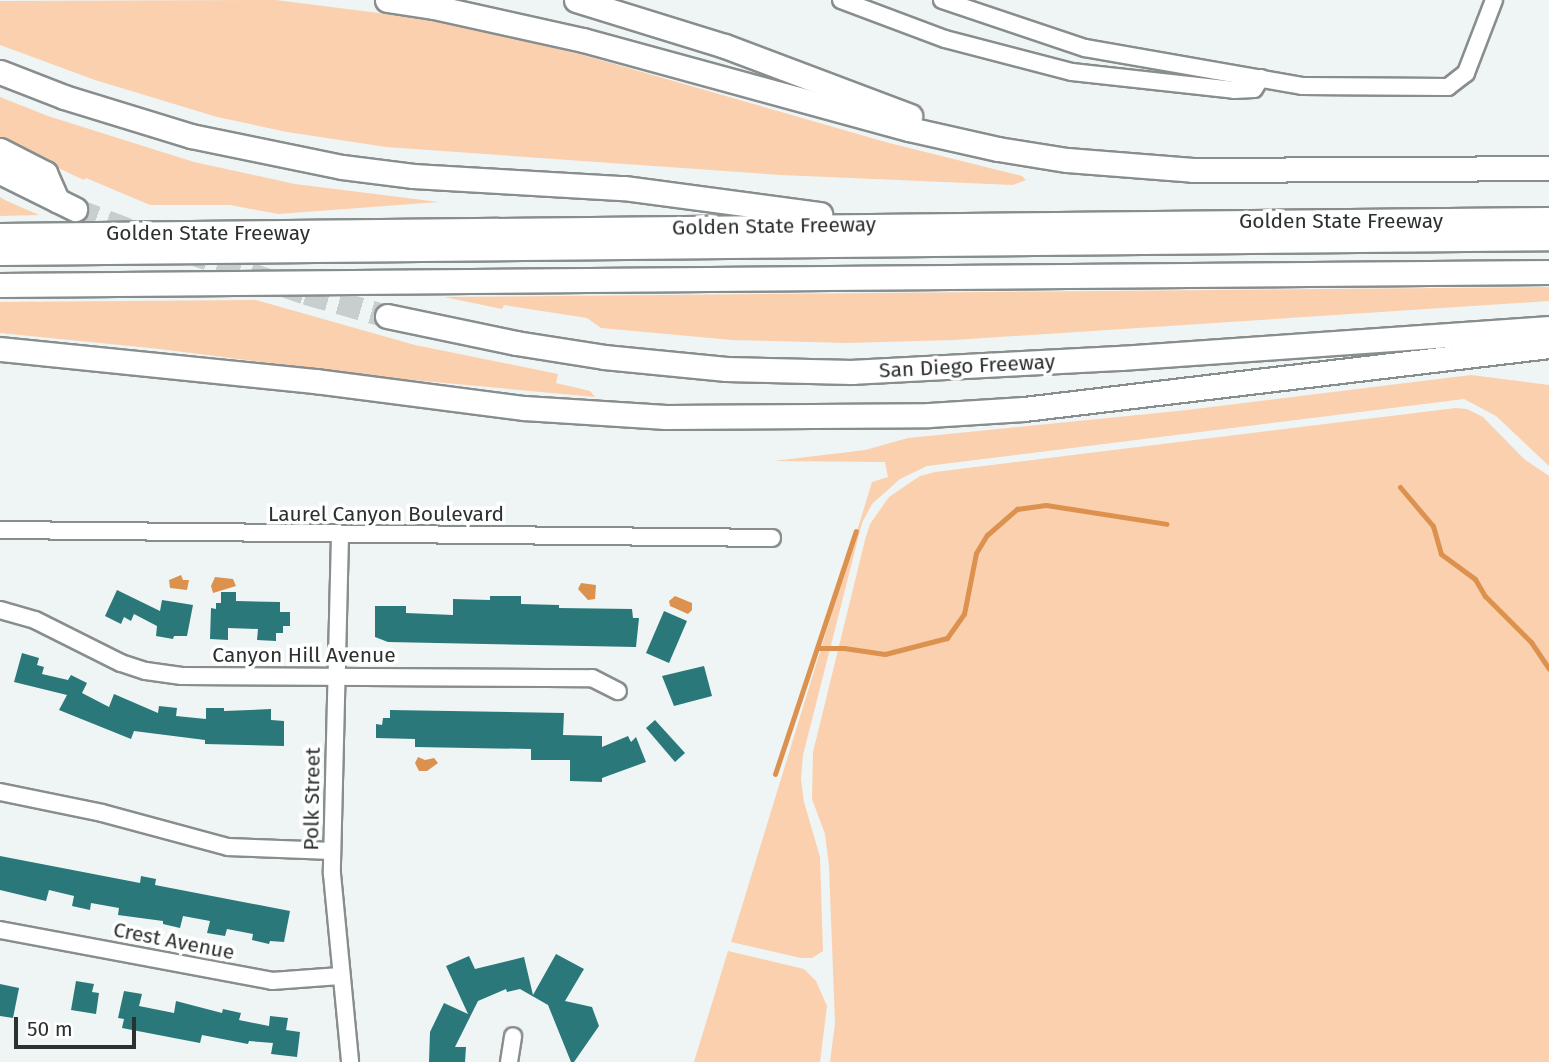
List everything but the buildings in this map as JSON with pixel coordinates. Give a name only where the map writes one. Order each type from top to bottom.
[{"type":"highway","points":[[387,0],[434,7],[583,40],[909,130],[1067,160],[1194,170],[1549,168]]},
{"type":"highway","points":[[576,0],[725,46],[998,149]]},
{"type":"highway","points":[[0,72],[64,97],[191,136],[342,167],[413,176],[624,188],[896,224]]},
{"type":"highway","points":[[0,150],[45,173],[66,204],[0,172]]},
{"type":"highway","name":"Golden State Freeway","points":[[0,235],[1549,219]]},
{"type":"highway","points":[[0,253],[1549,237]]},
{"type":"highway","points":[[343,281],[376,260],[1549,250]]},
{"type":"highway","points":[[0,285],[1549,272]]},
{"type":"highway","name":"San Diego Freeway","points":[[387,316],[516,343],[604,357],[726,369],[852,372],[1083,361],[1549,328]]},
{"type":"highway","points":[[0,349],[315,381],[524,408],[666,417],[929,415],[1024,409],[1549,346]]},
{"type":"street","points":[[841,0],[945,39],[1072,72],[1234,90],[1254,89],[1261,78]]},
{"type":"street","points":[[942,0],[1085,48],[1302,86],[1448,87],[1466,72],[1494,0]]},
{"type":"street","name":"Laurel Canyon Boulevard","points":[[0,530],[340,536],[772,538]]},
{"type":"street","name":"Polk Street","points":[[340,536],[332,851],[340,976],[350,1062]]},
{"type":"street","name":"Canyon Hill Avenue","points":[[0,610],[35,620],[121,663],[146,671],[182,676],[592,678],[618,691]]},
{"type":"street","points":[[0,792],[102,813],[228,847],[332,851]]},
{"type":"street","name":"Crest Avenue","points":[[0,930],[272,981],[340,976]]},
{"type":"street","points":[[509,1062],[513,1036]]},
{"type":"shaded area","points":[[276,0],[426,19],[482,30],[583,55],[889,143],[1022,176],[1026,180],[1013,185],[781,175],[386,147],[287,132],[217,117],[95,80],[0,45],[0,1]]},
{"type":"shaded area","points":[[0,97],[48,116],[194,162],[295,184],[439,202],[278,214],[230,205],[150,205],[86,178],[84,180],[0,141]]},
{"type":"shaded area","points":[[0,197],[7,201],[39,215],[0,216]]},
{"type":"shaded area","points":[[1549,287],[1549,301],[954,340],[847,343],[732,340],[601,328],[587,318],[504,305],[502,309],[444,297]]},
{"type":"shaded area","points":[[256,300],[415,345],[558,374],[556,383],[590,391],[595,397],[380,377],[160,349],[0,333],[0,302]]},
{"type":"shaded area","points":[[1471,375],[1549,385],[1549,466],[1496,416],[1464,399],[927,466],[900,479],[872,504],[862,523],[803,755],[801,779],[804,802],[820,857],[823,951],[812,958],[801,958],[731,942],[872,482],[888,477],[885,462],[774,461],[865,450],[908,438],[1187,410]]},
{"type":"shaded area","points":[[1456,408],[1467,409],[1483,417],[1524,459],[1549,476],[1549,1062],[830,1062],[835,1023],[829,866],[825,834],[812,799],[813,752],[865,540],[870,524],[889,497],[920,476],[935,472]]},
{"type":"shaded area","points":[[181,575],[183,580],[189,580],[187,590],[170,588],[169,580]]},
{"type":"shaded area","points":[[215,577],[233,579],[236,586],[213,593],[211,586]]},
{"type":"shaded area","points":[[581,583],[596,585],[595,599],[588,600],[578,589]]},
{"type":"shaded area","points":[[675,596],[692,603],[692,610],[688,614],[670,606],[669,601]]},
{"type":"shaded area","points":[[418,757],[425,760],[434,758],[438,763],[427,771],[419,771],[415,763]]},
{"type":"shaded area","points":[[728,951],[804,969],[816,981],[827,1006],[820,1062],[694,1062]]},
{"type":"waterway","points":[[1400,487],[1433,526],[1441,554],[1475,579],[1485,596],[1531,642],[1549,669]]},
{"type":"waterway","points":[[818,648],[844,648],[885,654],[947,638],[964,614],[976,553],[987,535],[1017,509],[1046,505],[1167,524]]},
{"type":"waterway","points":[[775,774],[856,531]]},
{"type":"tunnel","points":[[75,209],[138,233]]},
{"type":"tunnel","points":[[186,251],[306,293],[387,316]]}]
